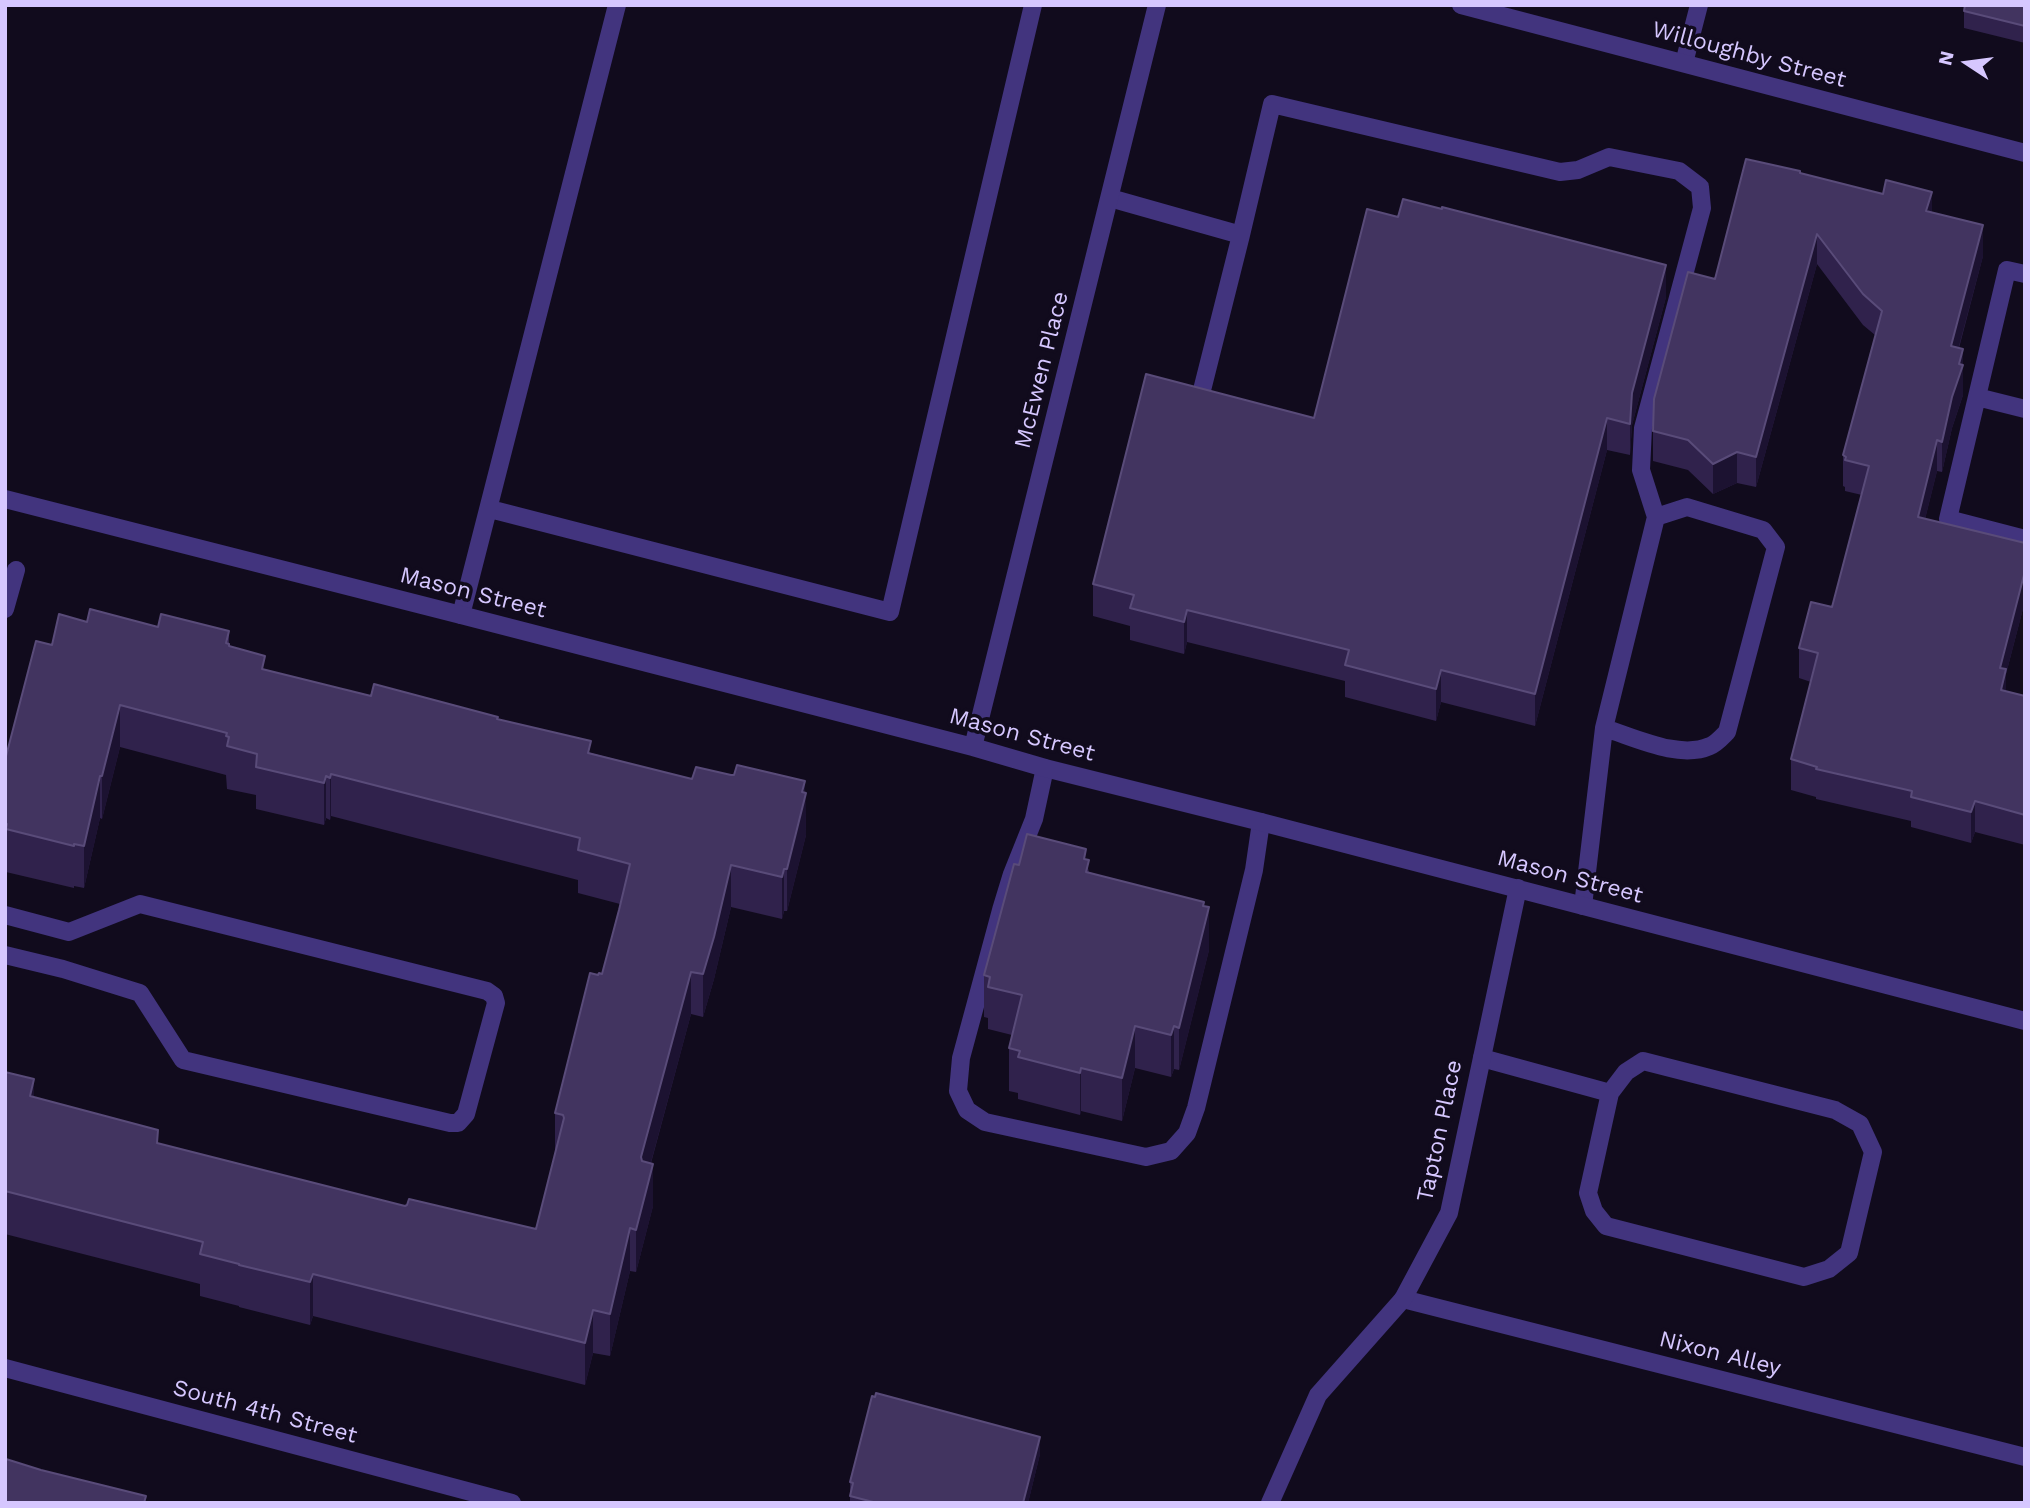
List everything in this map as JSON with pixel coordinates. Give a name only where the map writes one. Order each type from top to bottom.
[{"type":"street","points":[[461,615],[617,5]]},
{"type":"street","points":[[490,509],[890,612],[1033,5]]},
{"type":"street","name":"McEwen Place","points":[[973,747],[1157,5]]},
{"type":"street","name":"Willoughby Street","points":[[1461,5],[2025,153]]},
{"type":"street","points":[[1684,64],[1699,5]]},
{"type":"street","points":[[1199,401],[1272,104],[1560,172],[1578,170],[1609,158],[1679,171],[1700,187],[1702,208],[1643,428],[1641,470],[1656,517],[1604,728],[1583,906]]},
{"type":"street","points":[[1110,198],[1241,235]]},
{"type":"street","points":[[2025,274],[2007,270],[1948,519],[2025,539]]},
{"type":"street","points":[[1977,397],[2025,409]]},
{"type":"street","name":"Mason Street","points":[[5,499],[2025,1021]]},
{"type":"street","points":[[1604,728],[1674,750],[1711,746],[1727,732],[1776,547],[1763,530],[1686,507],[1656,517]]},
{"type":"street","points":[[5,610],[16,570]]},
{"type":"street","points":[[1045,768],[1034,820],[1000,910],[961,1058],[958,1091],[967,1110],[985,1122],[1146,1157],[1171,1151],[1187,1133],[1196,1108],[1254,870],[1262,822]]},
{"type":"street","name":"Tapton Place","points":[[1269,1503],[1318,1395],[1403,1299],[1449,1213],[1518,888]]},
{"type":"street","points":[[5,915],[69,932],[140,904],[487,991],[494,996],[496,1003],[466,1114],[458,1123],[450,1123],[183,1060],[140,993],[63,968],[5,955]]},
{"type":"street","points":[[1482,1058],[1611,1093]]},
{"type":"street","points":[[1643,1061],[1835,1110],[1860,1124],[1873,1152],[1849,1253],[1829,1269],[1804,1278],[1606,1226],[1594,1212],[1588,1193],[1611,1093],[1626,1072],[1643,1061]]},
{"type":"street","name":"Nixon Alley","points":[[1403,1299],[2025,1457]]},
{"type":"street","name":"South 4th Street","points":[[5,1368],[512,1503]]},
{"type":"building","points":[[1965,5],[2025,5],[2025,26],[1964,11]]},
{"type":"building","points":[[1746,159],[1883,194],[1886,180],[1932,192],[1926,211],[1983,225],[1951,346],[1963,349],[1959,364],[1963,365],[1952,397],[1942,442],[1937,440],[1918,517],[2025,543],[2025,571],[2000,668],[2006,669],[2001,690],[2025,696],[2025,815],[1975,801],[1971,812],[1911,797],[1912,791],[1816,769],[1817,767],[1791,759],[1818,653],[1799,648],[1811,602],[1832,607],[1869,466],[1845,460],[1843,455],[1882,311],[1863,294],[1817,234],[1756,457],[1737,452],[1713,464],[1688,440],[1653,431],[1654,399],[1688,272],[1715,279]]},
{"type":"building","points":[[1403,199],[1666,265],[1632,393],[1630,424],[1607,418],[1535,694],[1441,670],[1436,689],[1345,665],[1349,650],[1187,610],[1184,622],[1130,608],[1134,595],[1093,584],[1146,374],[1314,418],[1367,209],[1398,217]]},
{"type":"building","points":[[90,609],[158,627],[161,614],[229,631],[226,643],[229,646],[265,656],[262,669],[371,696],[374,684],[498,717],[497,719],[591,741],[588,753],[692,779],[696,767],[734,775],[737,765],[805,781],[802,792],[806,793],[787,869],[784,869],[782,877],[731,865],[703,974],[691,972],[641,1157],[642,1161],[653,1164],[636,1230],[630,1228],[610,1314],[593,1310],[585,1343],[313,1274],[310,1282],[239,1265],[200,1254],[203,1242],[5,1191],[5,1072],[34,1079],[30,1096],[158,1130],[157,1143],[405,1206],[409,1199],[536,1229],[564,1118],[563,1115],[555,1113],[590,973],[602,974],[630,864],[578,850],[580,838],[331,774],[330,778],[326,776],[324,783],[256,767],[257,754],[227,746],[227,733],[120,705],[84,846],[74,846],[6,829],[5,760],[36,641],[52,645],[59,614],[87,622]]},
{"type":"building","points":[[1027,834],[1086,849],[1084,859],[1089,860],[1086,872],[1204,902],[1203,906],[1209,907],[1179,1028],[1174,1026],[1171,1035],[1135,1026],[1122,1078],[1081,1068],[1080,1073],[1018,1057],[1020,1051],[1009,1048],[1022,995],[988,987],[990,977],[984,975],[1014,864],[1019,865]]},
{"type":"building","points":[[876,1393],[1040,1437],[1023,1503],[877,1503],[850,1496],[853,1483],[850,1482],[872,1396],[875,1397]]},
{"type":"building","points":[[6,1459],[146,1496],[144,1503],[5,1503]]}]
